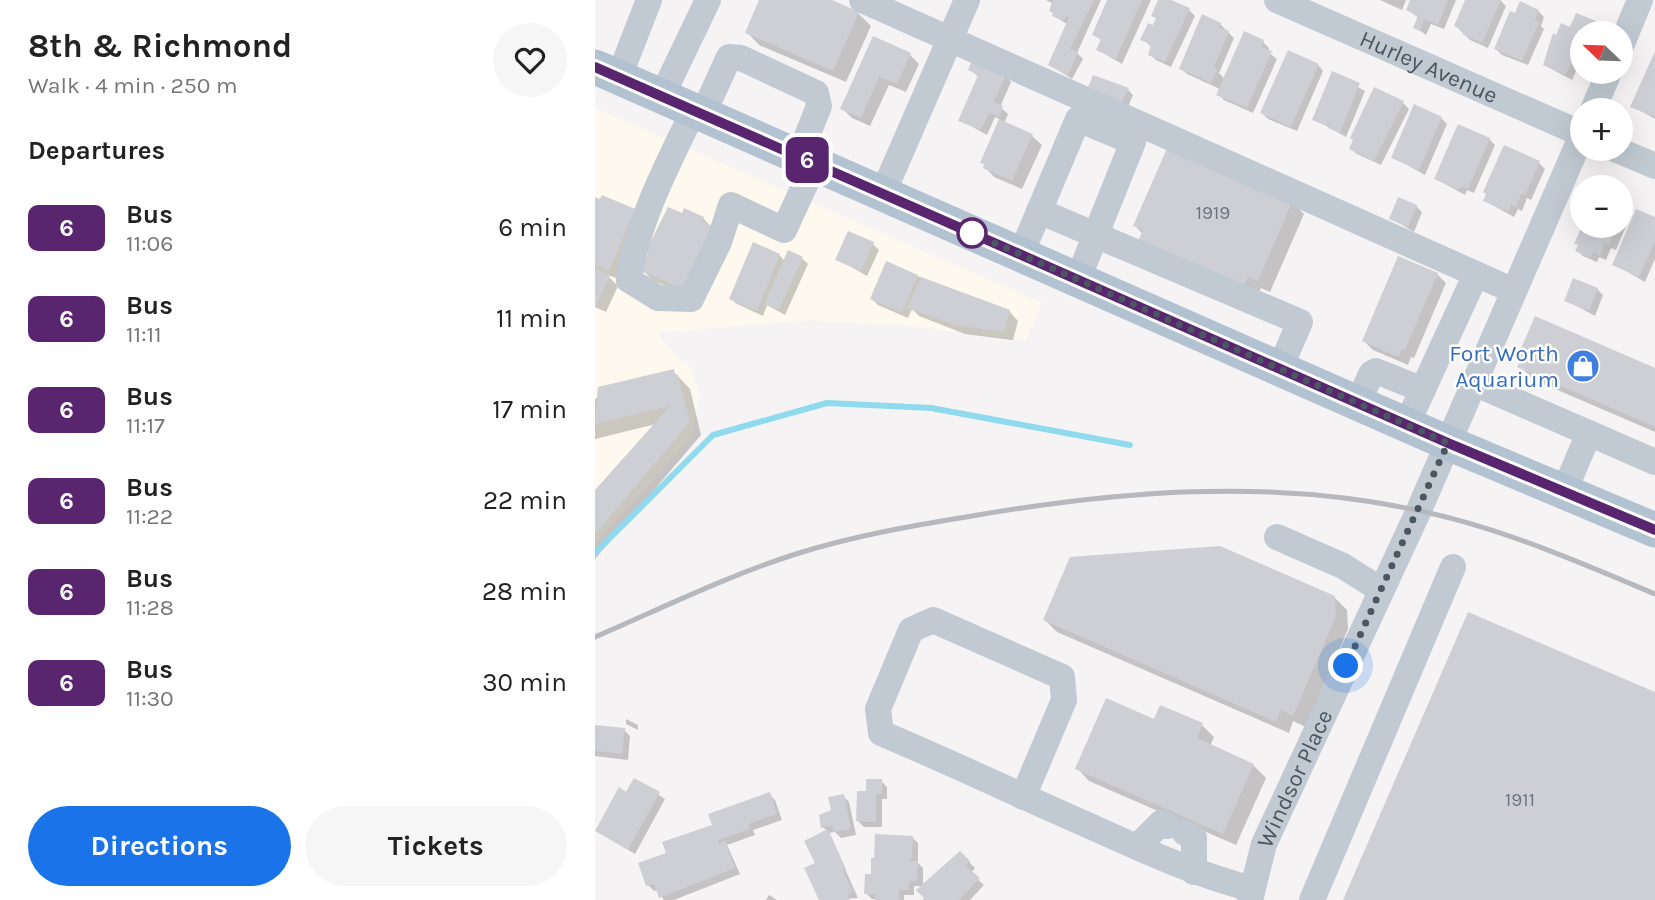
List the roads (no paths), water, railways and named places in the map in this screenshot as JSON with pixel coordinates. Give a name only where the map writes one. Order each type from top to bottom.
[{"type":"main road","points":[[603,77],[699,112],[1448,443],[1655,530]]},
{"type":"street","points":[[603,77],[649,0]]},
{"type":"street","points":[[661,96],[708,0]]},
{"type":"street","points":[[862,0],[1514,291]]},
{"type":"street","points":[[883,193],[967,0]]},
{"type":"street","name":"Hurley Avenue","points":[[1277,0],[1570,129]]},
{"type":"street","points":[[1631,21],[1640,0]]},
{"type":"street","points":[[729,57],[741,58],[816,93],[819,106],[807,160],[784,230],[731,205],[719,242],[691,299],[658,298],[629,280],[632,260],[668,162],[729,57]]},
{"type":"street","points":[[1021,254],[1078,119],[1133,142],[1078,279]]},
{"type":"street","points":[[1633,157],[1655,166]]},
{"type":"street","name":"Windsor Place","points":[[1250,895],[1264,844],[1419,510],[1570,161]]},
{"type":"street","points":[[1039,211],[1300,322],[1280,368]]},
{"type":"street","points":[[1407,425],[1476,274]]},
{"type":"street","points":[[1358,403],[1371,374],[1376,371],[1473,386],[1655,462]]},
{"type":"street","points":[[1564,492],[1589,433]]},
{"type":"street","points":[[1277,537],[1343,566],[1381,590]]},
{"type":"street","points":[[1312,900],[1453,567]]},
{"type":"street","points":[[1023,797],[1064,699],[1062,677],[933,620],[911,630],[878,709],[881,733],[1023,797],[1137,847],[1194,873],[1250,895]]},
{"type":"street","points":[[1137,847],[1161,823],[1177,830],[1194,838],[1194,873]]},
{"type":"waterway","points":[[595,553],[713,435],[827,403],[931,408],[1130,445]]},
{"type":"railway","points":[[595,637],[747,571],[840,541],[903,528],[1079,500],[1191,492],[1303,494],[1416,510],[1508,535],[1655,594]]},
{"type":"place","name":"Fort Worth Aquarium","points":[[1583,366]]}]
